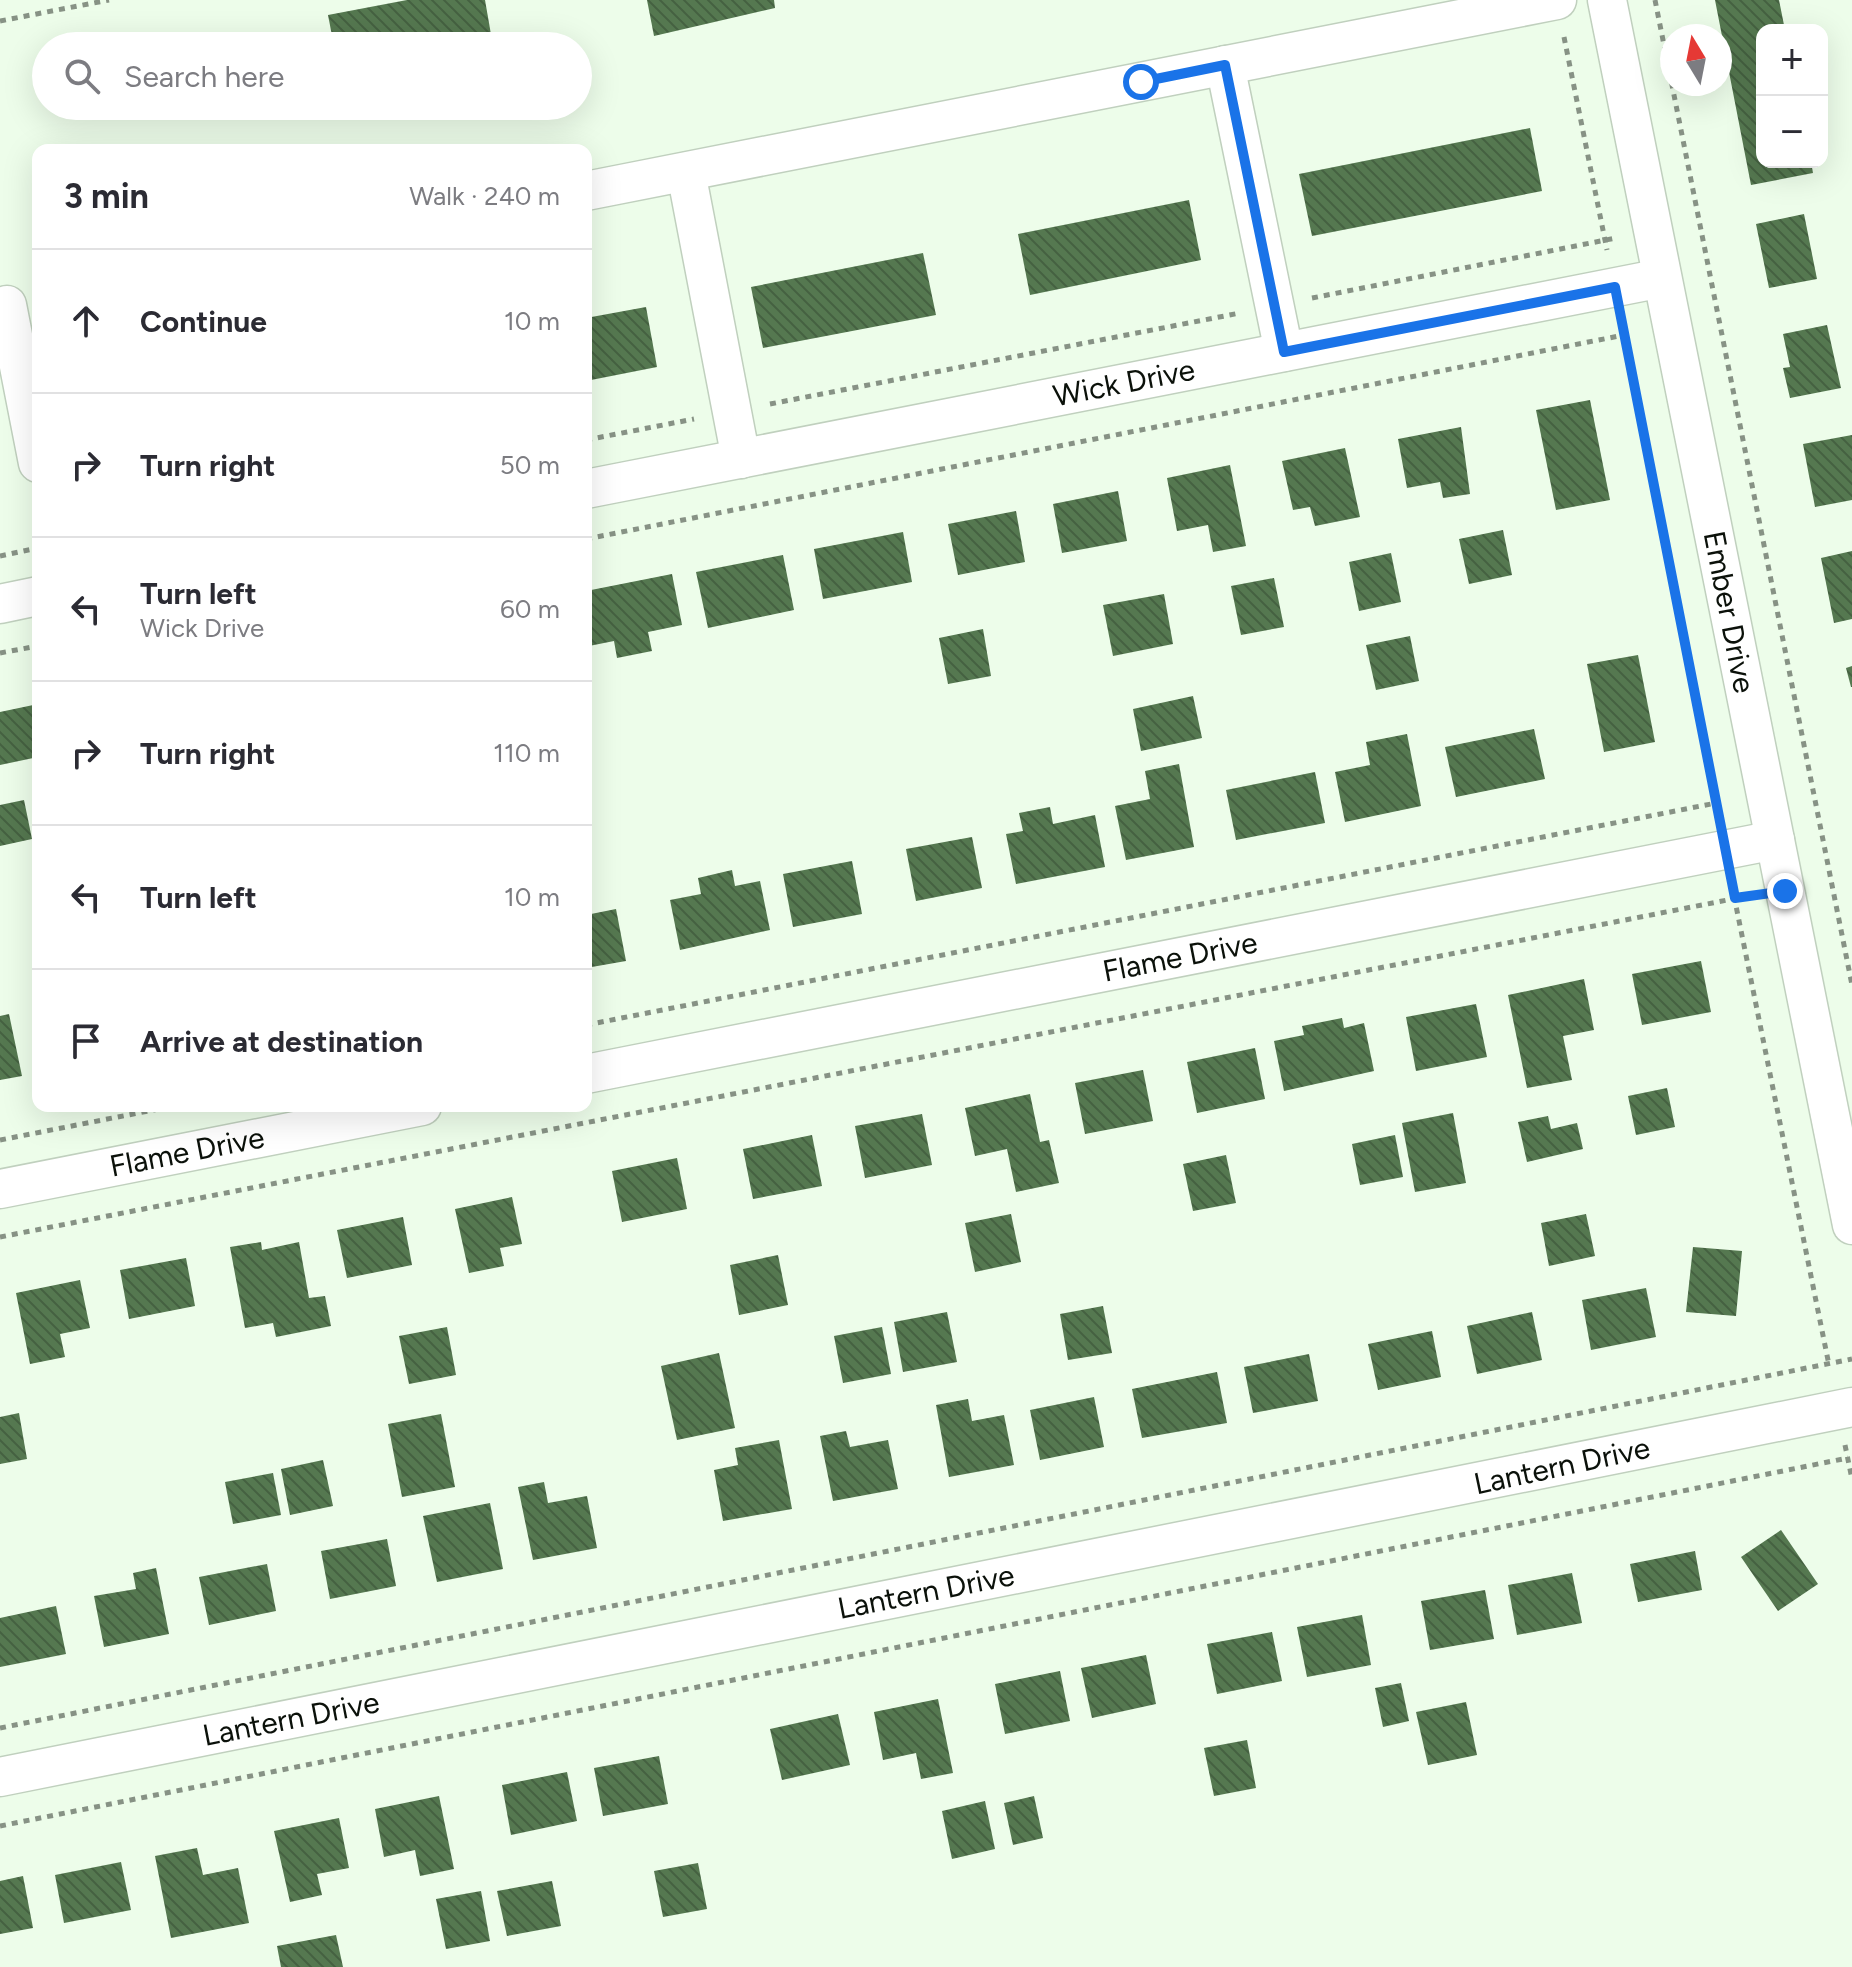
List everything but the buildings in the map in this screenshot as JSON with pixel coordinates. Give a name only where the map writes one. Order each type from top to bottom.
[{"type":"street","points":[[592,190],[1556,0]]},
{"type":"street","name":"Ember Drive","points":[[1607,0],[1852,1225]]},
{"type":"street","points":[[1225,65],[1284,352]]},
{"type":"street","points":[[686,172],[741,459]]},
{"type":"street","name":"Wick Drive","points":[[592,488],[1662,278]]},
{"type":"street","points":[[15,304],[32,422]]},
{"type":"street","points":[[0,604],[32,597]]},
{"type":"street","name":"Flame Drive","points":[[592,1073],[1775,840]]},
{"type":"street","name":"Flame Drive","points":[[0,1189],[391,1112]]},
{"type":"street","name":"Lantern Drive","points":[[0,1777],[1852,1407]]},
{"type":"path","points":[[0,21],[109,0]]},
{"type":"path","points":[[1556,0],[1829,1364]]},
{"type":"path","points":[[1655,0],[1852,985]]},
{"type":"path","points":[[592,439],[1605,240],[1698,215]]},
{"type":"path","points":[[592,538],[1624,335]]},
{"type":"path","points":[[0,556],[32,549]]},
{"type":"path","points":[[0,653],[32,647]]},
{"type":"path","points":[[592,1024],[1716,803]]},
{"type":"path","points":[[0,1237],[1735,898],[1832,885]]},
{"type":"path","points":[[0,1140],[143,1112]]},
{"type":"path","points":[[0,1728],[1852,1359]]},
{"type":"path","points":[[0,1826],[1848,1458]]},
{"type":"route","points":[[1141,82],[1225,65],[1284,352],[1615,287],[1735,898],[1785,891]]}]
